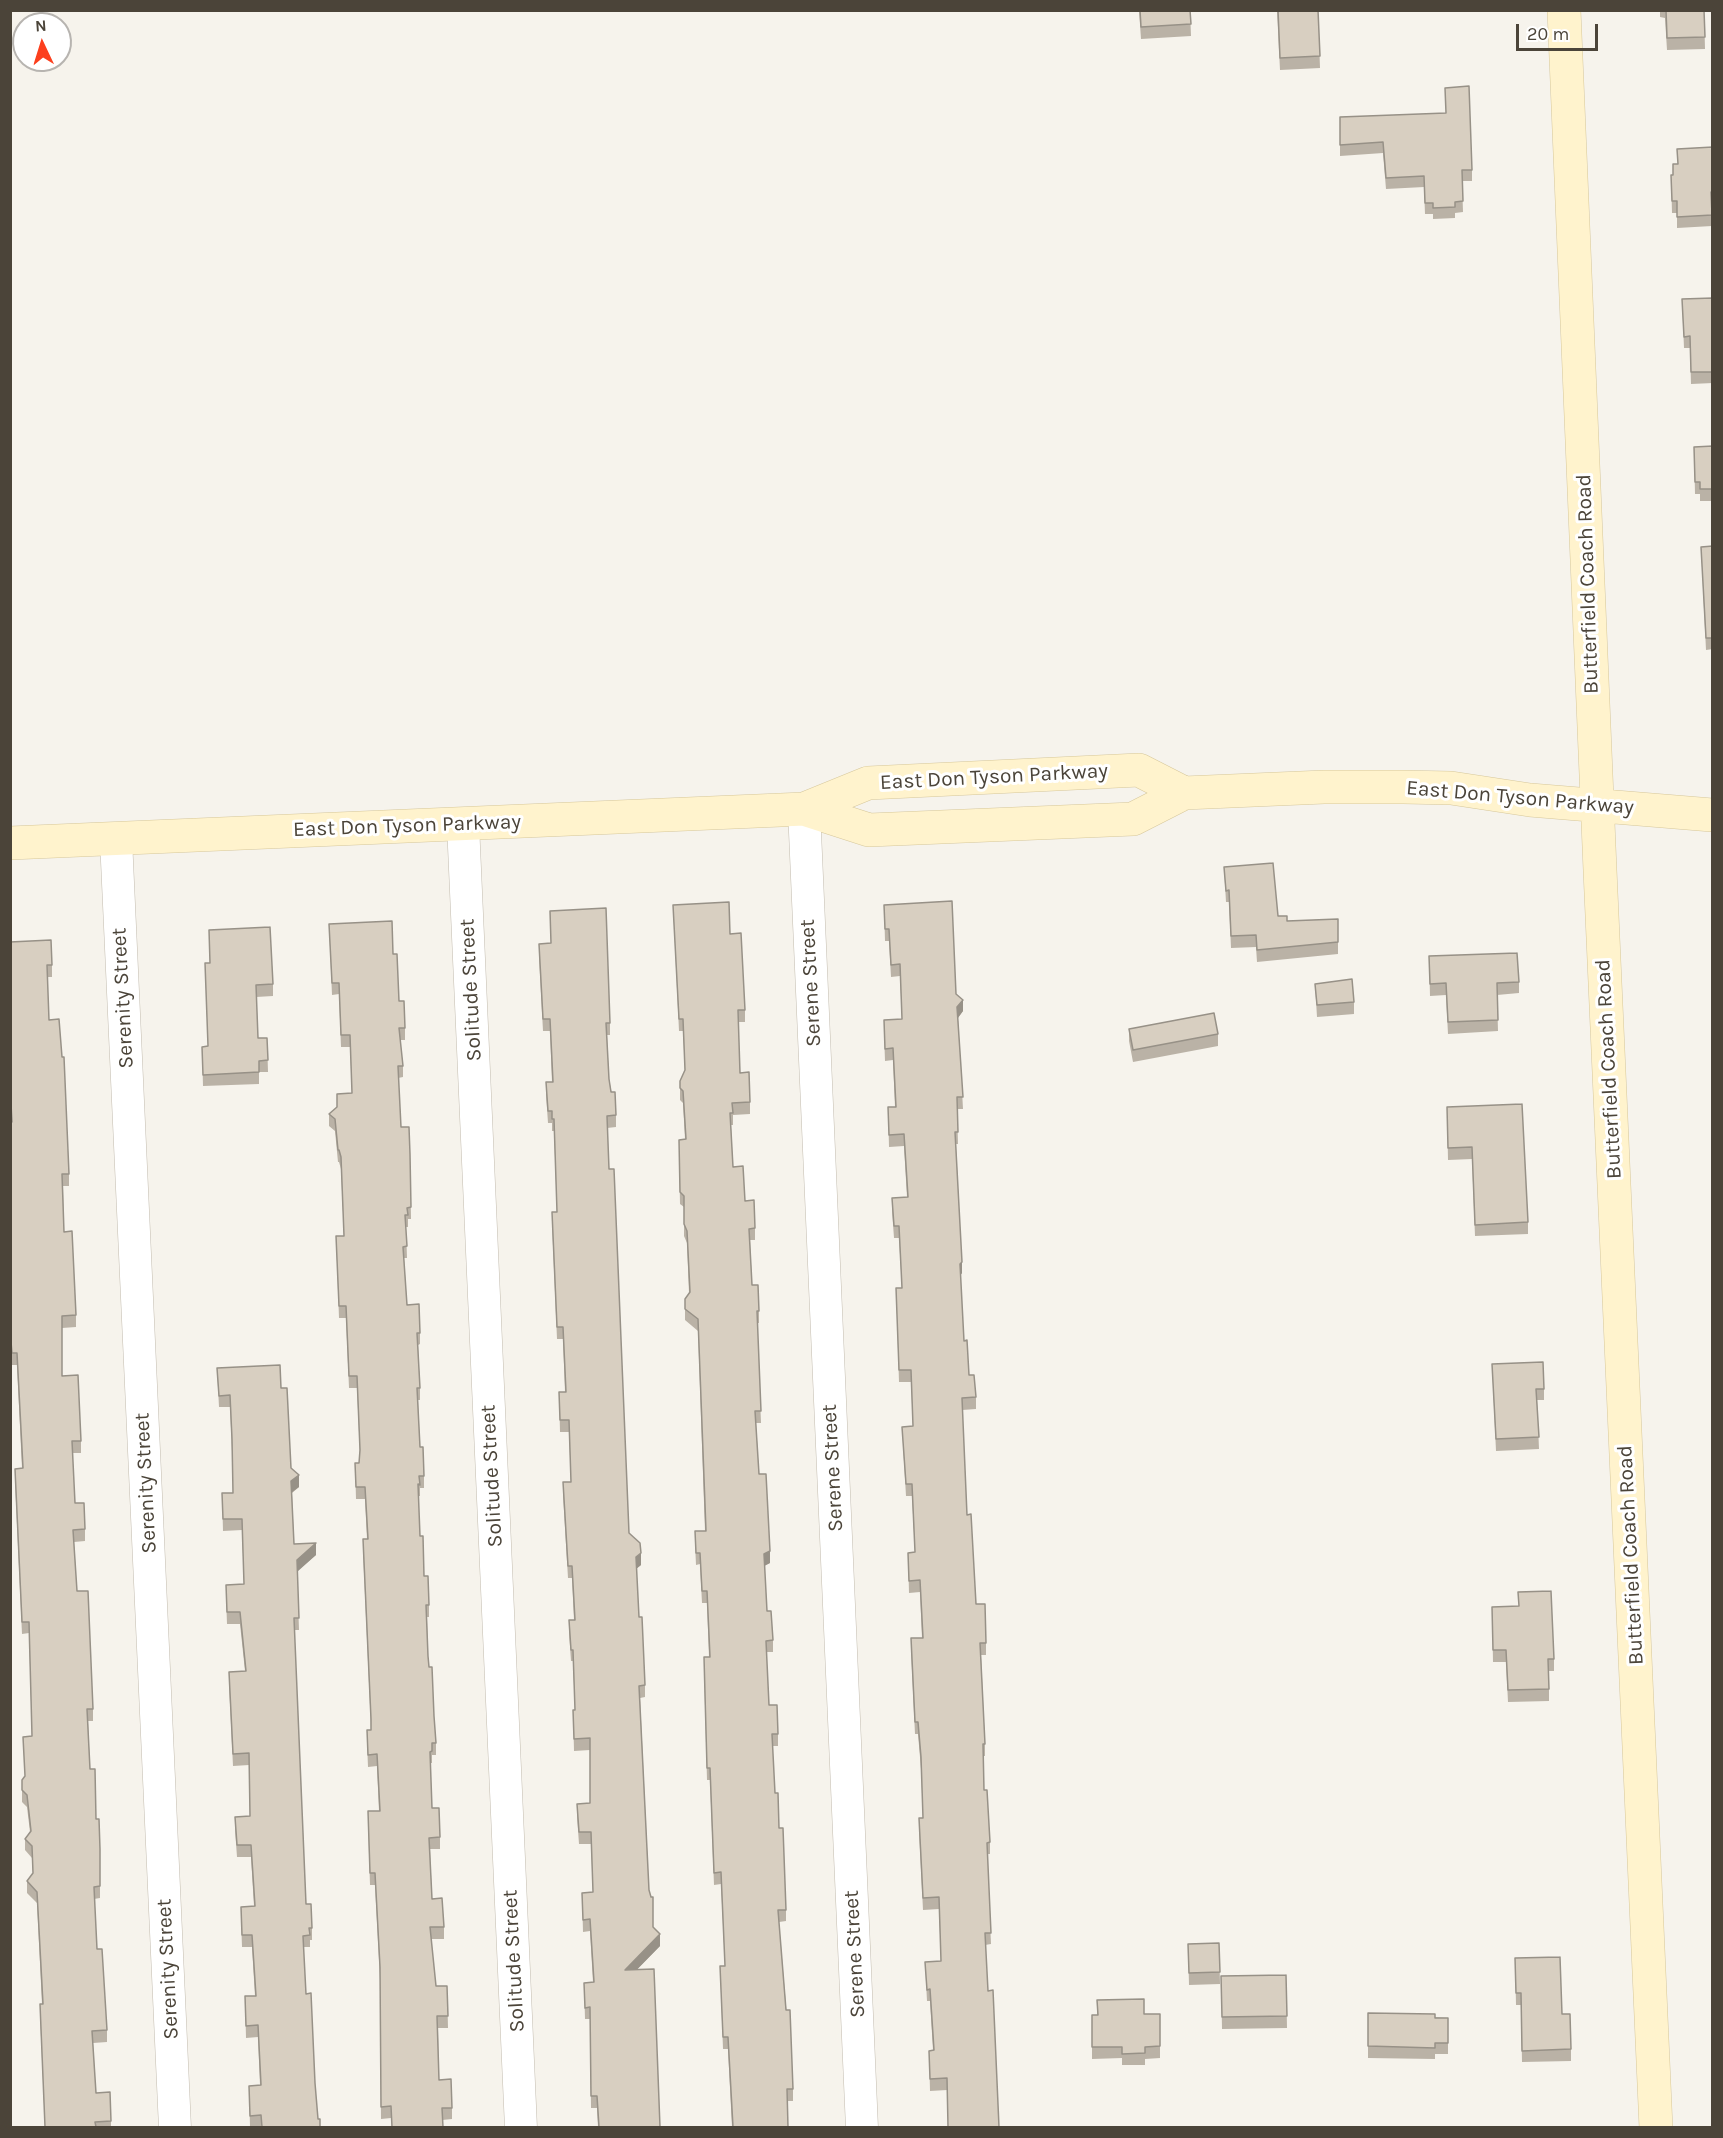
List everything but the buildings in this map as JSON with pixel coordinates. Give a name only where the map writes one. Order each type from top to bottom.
[{"type":"main road","name":"Butterfield Coach Road","points":[[1564,10],[1656,2127]]},
{"type":"main road","name":"East Don Tyson Parkway","points":[[10,843],[804,809],[868,783],[1139,770],[1184,793]]},
{"type":"main road","name":"East Don Tyson Parkway","points":[[804,809],[869,830],[1133,819],[1184,793],[1324,787],[1422,787],[1451,788],[1530,800],[1713,815]]},
{"type":"street","name":"Serene Street","points":[[804,809],[862,2127]]},
{"type":"street","name":"Solitude Street","points":[[463,824],[521,2127]]},
{"type":"street","name":"Serenity Street","points":[[116,839],[175,2127]]}]
